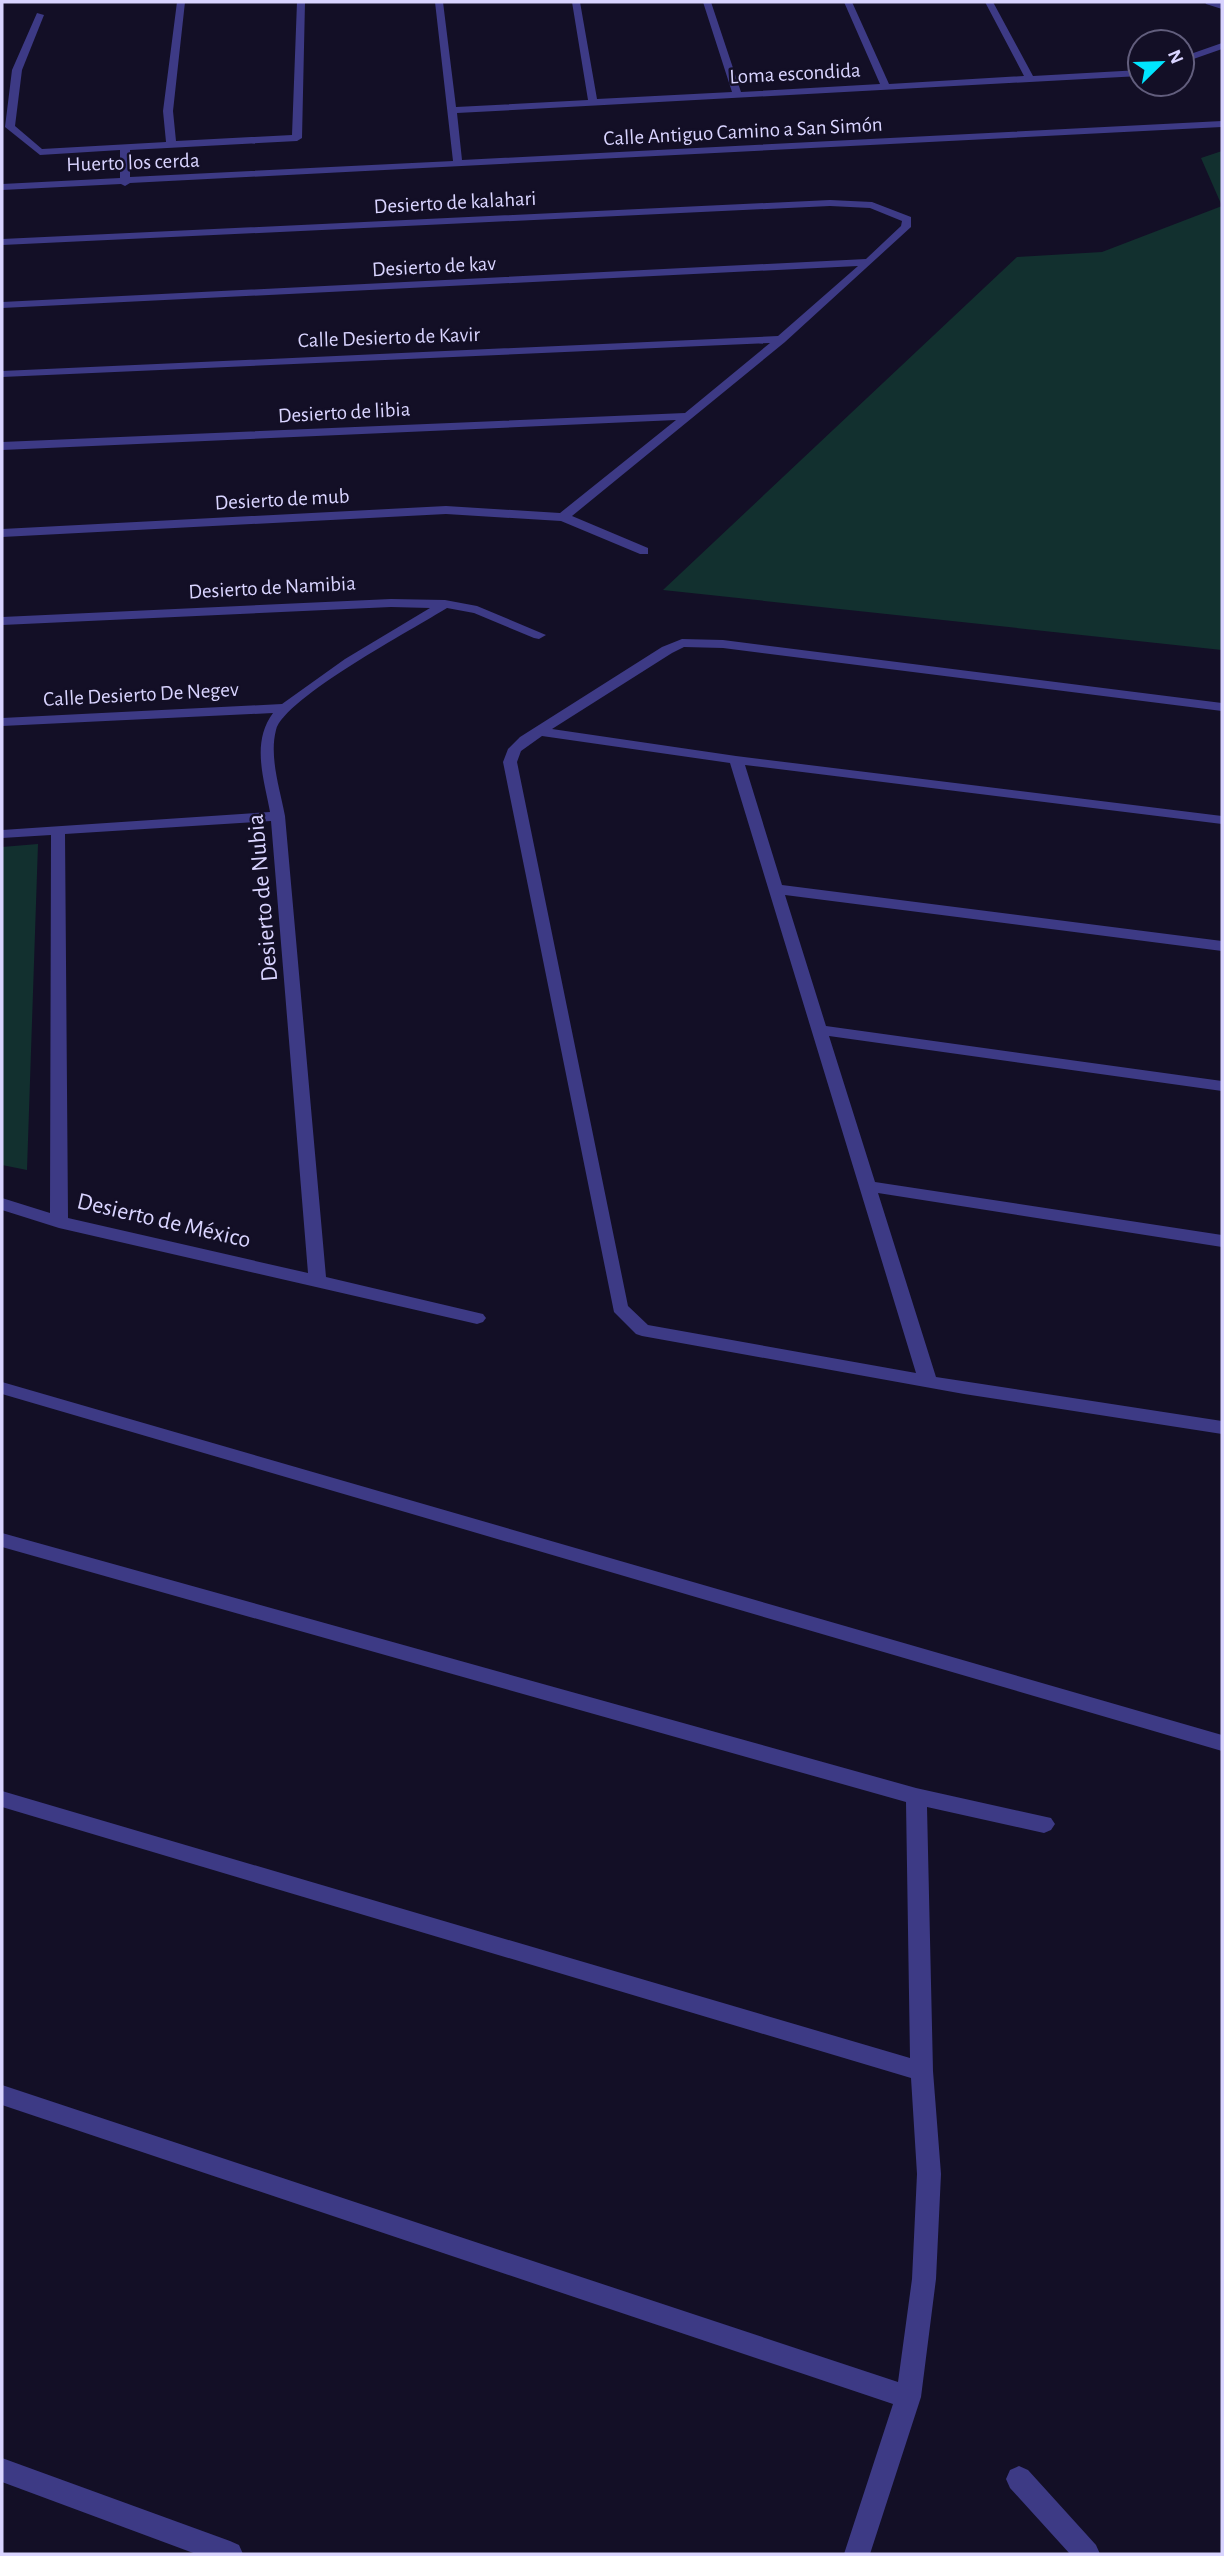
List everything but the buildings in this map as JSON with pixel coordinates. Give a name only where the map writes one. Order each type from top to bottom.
[{"type":"street","points":[[171,145],[168,111],[181,2]]},
{"type":"street","points":[[40,15],[17,70],[10,127],[40,152],[297,138],[300,2]]},
{"type":"street","points":[[439,2],[458,164]]},
{"type":"street","points":[[576,2],[593,102]]},
{"type":"street","points":[[707,2],[737,94]]},
{"type":"street","points":[[848,2],[886,88]]},
{"type":"street","points":[[989,2],[1031,80]]},
{"type":"street","points":[[1209,2],[1222,6]]},
{"type":"street","points":[[1196,55],[1222,46]]},
{"type":"street","name":"Loma escondida","points":[[451,110],[1126,74]]},
{"type":"street","name":"Calle Antiguo Camino a San Simón","points":[[266,176],[1222,124]]},
{"type":"street","points":[[125,147],[125,183]]},
{"type":"street","name":"Huerto los cerda","points":[[2,187],[266,176]]},
{"type":"street","name":"Desierto de kalahari","points":[[2,242],[830,203],[872,205],[907,219],[906,227],[869,262]]},
{"type":"street","points":[[563,517],[689,416],[869,262]]},
{"type":"street","name":"Desierto de kav","points":[[2,305],[869,262]]},
{"type":"street","name":"Calle Desierto de Kavir","points":[[2,374],[779,339]]},
{"type":"street","name":"Desierto de libia","points":[[2,446],[689,416]]},
{"type":"street","name":"Desierto de mub","points":[[2,533],[446,510],[563,517],[644,551]]},
{"type":"street","name":"Desierto de Namibia","points":[[2,621],[379,603],[445,604],[477,610],[539,635]]},
{"type":"street","points":[[282,708],[445,604]]},
{"type":"street","points":[[1222,707],[702,642],[682,643],[539,731],[515,749],[510,762],[620,1308],[642,1329],[928,1381],[1222,1428]]},
{"type":"street","name":"Calle Desierto De Negev","points":[[2,722],[282,708]]},
{"type":"street","name":"Desierto de Nubia","points":[[282,708],[271,723],[268,742],[278,816],[317,1280]]},
{"type":"street","points":[[539,731],[736,760],[1222,820]]},
{"type":"street","points":[[736,760],[928,1381]]},
{"type":"street","points":[[2,834],[278,816]]},
{"type":"street","points":[[58,831],[59,1222]]},
{"type":"street","points":[[776,889],[1222,946]]},
{"type":"street","points":[[819,1030],[1222,1086]]},
{"type":"street","points":[[867,1186],[1222,1241]]},
{"type":"street","name":"Desierto de México","points":[[2,1204],[59,1222],[477,1318]]},
{"type":"street","points":[[2,1388],[1222,1744]]},
{"type":"street","points":[[2,1540],[916,1796],[1044,1824]]},
{"type":"street","points":[[857,2554],[908,2397],[924,2279],[929,2174],[922,2071],[916,1796]]},
{"type":"street","points":[[2,1799],[922,2071]]},
{"type":"street","points":[[2,2095],[908,2397]]},
{"type":"street","points":[[2,2470],[230,2554]]},
{"type":"street","points":[[1019,2479],[1087,2554]]},
{"type":"green space","points":[[1222,151],[1222,206],[1201,158]]},
{"type":"green space","points":[[1222,206],[1222,650],[663,590],[1017,257],[1102,252]]},
{"type":"green space","points":[[38,844],[27,1170],[2,1165],[2,847]]}]
